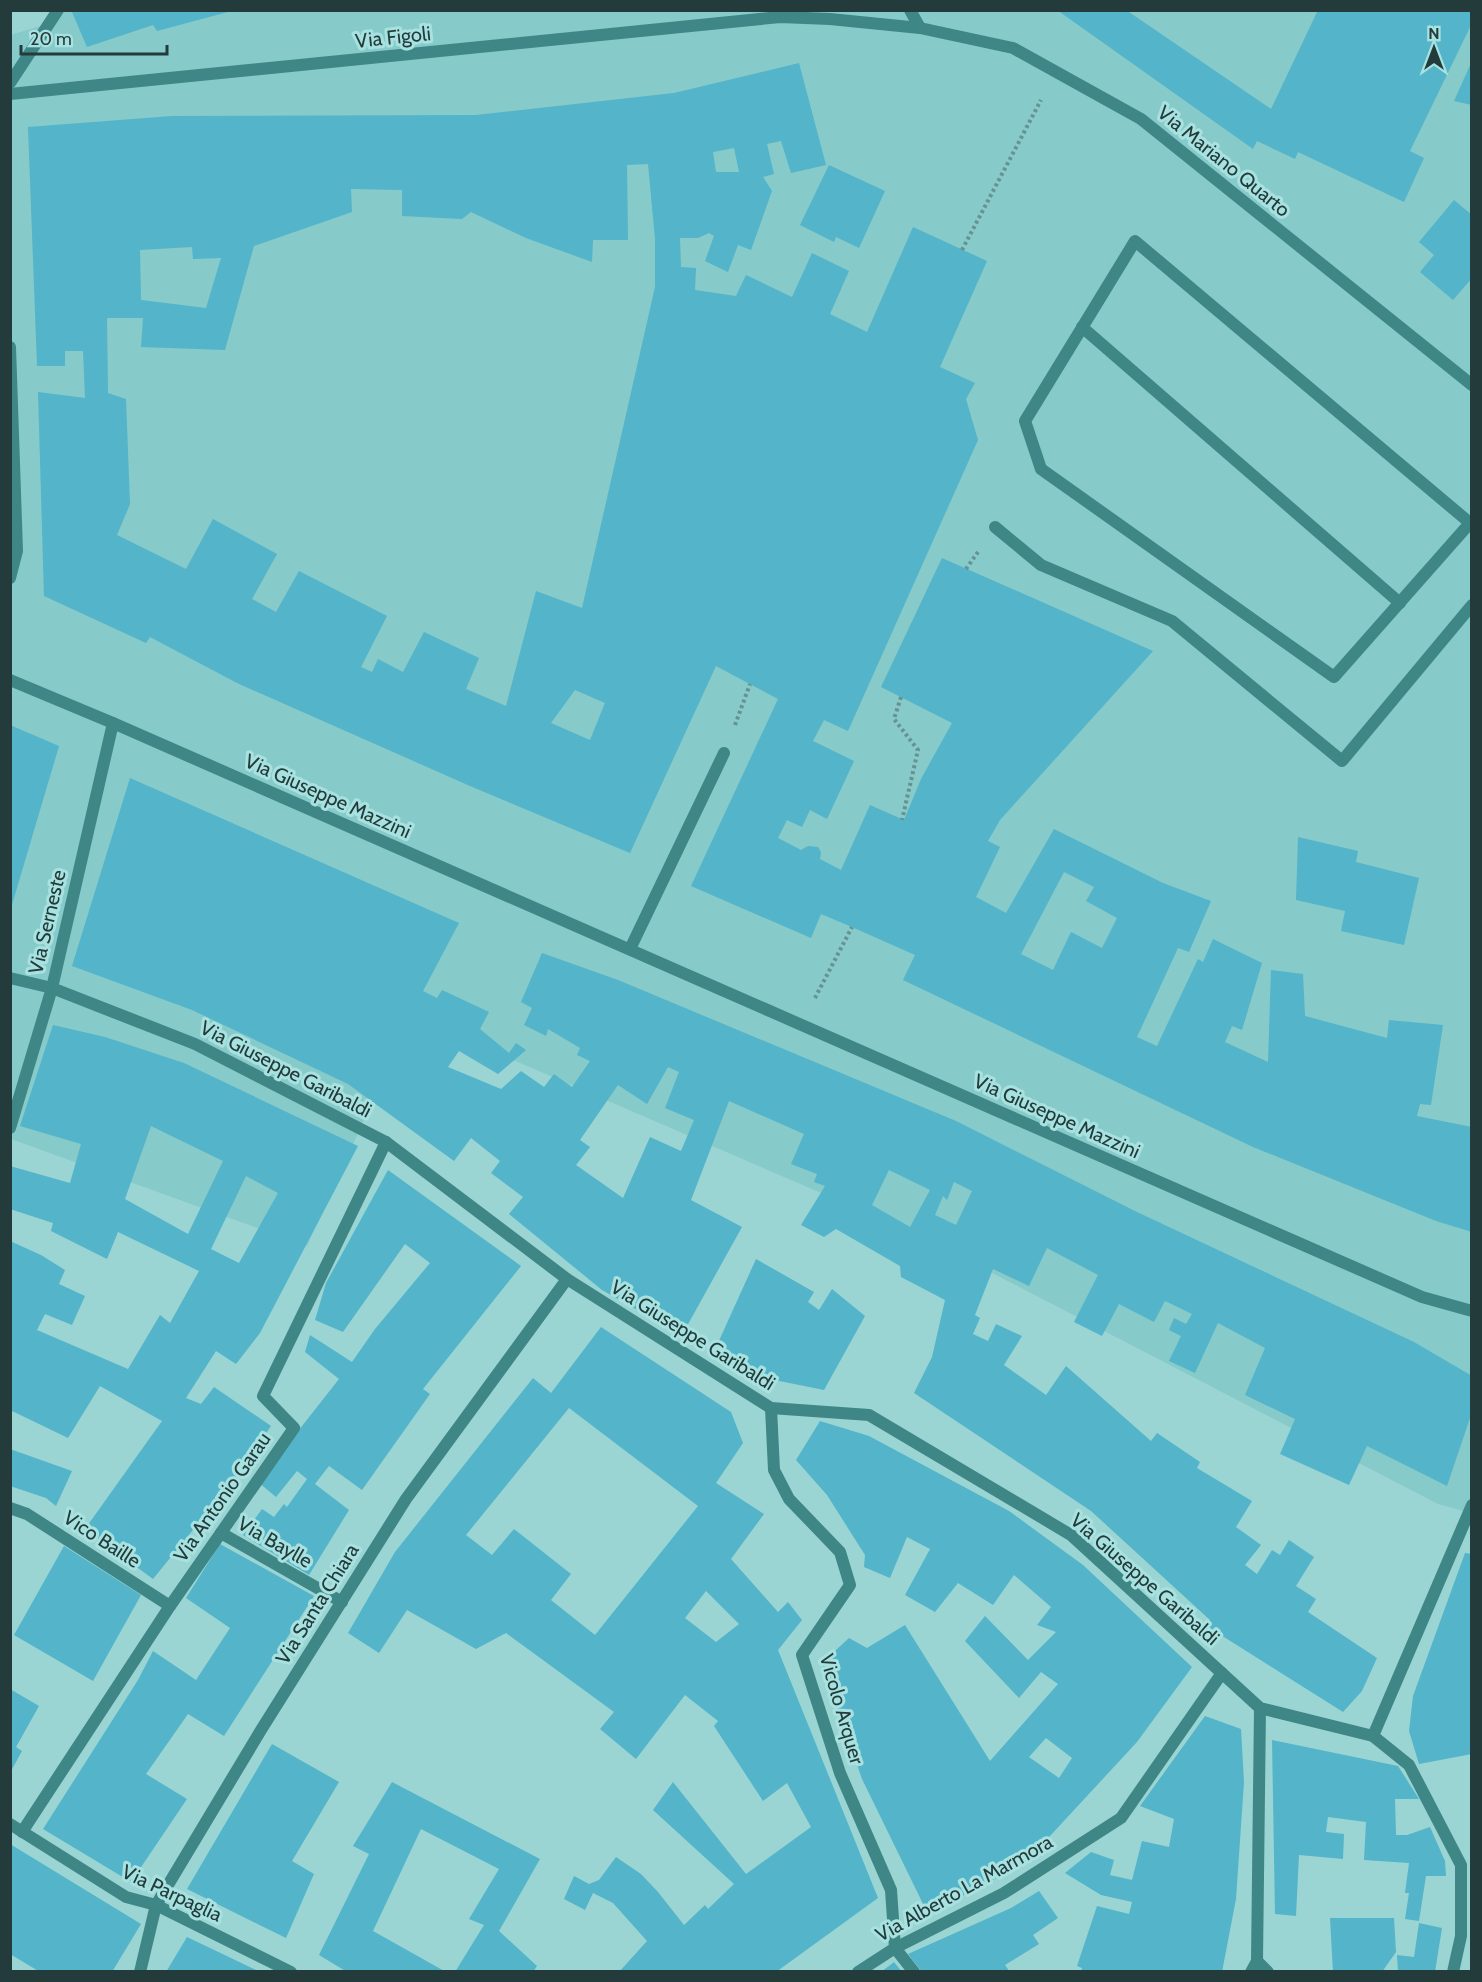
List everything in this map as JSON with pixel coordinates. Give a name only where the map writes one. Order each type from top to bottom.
[{"type":"street","points":[[10,83],[58,10]]},
{"type":"street","points":[[910,10],[920,28]]},
{"type":"street","name":"Via Figoli","points":[[10,94],[785,14],[920,28]]},
{"type":"street","name":"Via Mariano Quarto","points":[[920,28],[1013,48],[1141,119],[1472,385]]},
{"type":"street","points":[[1135,241],[1471,523],[1334,677],[1041,469],[1025,421],[1135,241]]},
{"type":"street","points":[[1082,327],[1400,603]]},
{"type":"street","points":[[10,347],[17,551],[10,578]]},
{"type":"street","points":[[995,526],[1041,566],[1172,621],[1342,761],[1472,605]]},
{"type":"street","name":"Via Giuseppe Mazzini","points":[[10,680],[630,949],[1411,1293],[1472,1311]]},
{"type":"street","name":"Via Serneste","points":[[10,1128],[52,988],[113,723]]},
{"type":"street","points":[[630,949],[724,753]]},
{"type":"street","name":"Via Giuseppe Garibaldi","points":[[10,978],[52,988],[195,1044],[386,1142],[567,1279],[771,1408],[868,1415],[1071,1535],[1260,1708],[1373,1736]]},
{"type":"street","name":"Via Antonio Garau","points":[[22,1832],[170,1606],[294,1428],[263,1396],[386,1142]]},
{"type":"street","name":"Via Santa Chiara","points":[[141,1971],[156,1905],[261,1730],[406,1499],[567,1279]]},
{"type":"street","name":"Vicolo Arquer","points":[[771,1408],[774,1470],[789,1499],[840,1552],[850,1585],[802,1654],[840,1773],[891,1890],[895,1948]]},
{"type":"street","points":[[1454,1971],[1461,1936],[1461,1865],[1409,1766],[1373,1736],[1472,1505]]},
{"type":"street","name":"Vico Baille","points":[[10,1508],[27,1514],[170,1606]]},
{"type":"street","name":"Via Baylle","points":[[221,1533],[342,1602]]},
{"type":"street","name":"Via Alberto La Marmora","points":[[858,1971],[895,1948],[1004,1893],[1121,1818],[1222,1673]]},
{"type":"street","points":[[1260,1708],[1254,1966],[1268,1971]]},
{"type":"street","name":"Via Parpaglia","points":[[10,1824],[126,1897],[156,1905],[291,1971]]},
{"type":"street","points":[[895,1948],[914,1971]]},
{"type":"path","points":[[962,250],[1055,73]]},
{"type":"path","points":[[724,753],[750,684]]},
{"type":"path","points":[[901,697],[894,719],[918,750],[902,820]]},
{"type":"path","points":[[801,1025],[852,927]]},
{"type":"shaded area","points":[[60,10],[1471,11],[1471,1513],[1438,1504],[921,1236],[411,1016],[307,1246],[11,1139],[10,35],[44,25]]},
{"type":"building","points":[[74,10],[228,10],[228,12],[157,31],[153,25],[87,47],[72,12]]},
{"type":"building","points":[[1057,10],[1126,10],[1271,109],[1318,10],[1472,10],[1472,23],[1410,151],[1424,158],[1404,202],[1298,152],[1295,159],[1257,141],[1253,149]]},
{"type":"building","points":[[1472,61],[1472,105],[1454,101]]},
{"type":"building","points":[[799,63],[826,165],[791,173],[781,141],[767,144],[774,174],[763,177],[772,191],[751,250],[738,245],[728,272],[705,261],[714,236],[709,233],[698,238],[680,238],[681,267],[696,268],[695,290],[736,296],[746,275],[792,297],[812,253],[849,271],[830,314],[867,332],[913,227],[987,261],[940,367],[975,383],[966,399],[978,440],[848,731],[824,720],[813,741],[854,761],[827,819],[810,810],[802,827],[787,820],[778,838],[801,850],[808,846],[818,847],[821,852],[820,859],[841,870],[870,805],[904,820],[921,779],[952,723],[881,687],[942,558],[1153,651],[1000,820],[988,841],[1000,847],[976,897],[1006,913],[1054,829],[1163,883],[1211,901],[1189,952],[1178,948],[1137,1037],[1157,1046],[1198,959],[1203,962],[1213,939],[1262,963],[1242,1030],[1232,1026],[1225,1042],[1268,1062],[1271,970],[1303,974],[1305,1016],[1387,1038],[1389,1020],[1443,1025],[1431,1105],[1420,1104],[1417,1116],[1472,1127],[1472,1232],[1436,1221],[1253,1147],[903,980],[915,955],[852,927],[821,914],[811,938],[691,886],[778,699],[716,666],[630,853],[470,786],[237,683],[150,637],[146,643],[44,596],[38,392],[85,398],[83,351],[65,351],[65,366],[37,366],[28,127],[172,116],[476,115],[674,93]],"holes":[[[734,148],[739,172],[716,172],[713,152]],[[648,164],[655,239],[655,287],[582,608],[536,591],[506,706],[466,689],[479,658],[424,632],[403,672],[378,659],[372,672],[361,667],[387,616],[299,571],[276,612],[252,599],[277,554],[213,519],[186,569],[117,535],[130,504],[126,399],[108,393],[107,318],[143,318],[141,347],[225,350],[254,246],[352,212],[351,189],[402,190],[402,216],[462,219],[471,212],[526,238],[592,262],[593,240],[628,240],[627,165]],[[192,247],[193,259],[221,258],[206,308],[141,300],[140,250]],[[575,690],[605,703],[590,740],[551,723]],[[1064,872],[1094,887],[1086,901],[1117,918],[1102,948],[1071,932],[1053,970],[1021,954]]]},
{"type":"building","points":[[829,165],[885,191],[859,248],[836,237],[834,242],[800,225]]},
{"type":"building","points":[[1454,200],[1472,215],[1472,278],[1453,300],[1420,272],[1434,255],[1419,242]]},
{"type":"building","points":[[10,725],[59,746],[11,908],[10,908]]},
{"type":"building","points":[[130,778],[459,923],[423,991],[437,998],[442,990],[489,1012],[480,1029],[509,1053],[516,1043],[526,1050],[498,1074],[459,1051],[448,1067],[501,1089],[521,1071],[544,1087],[554,1074],[572,1087],[590,1061],[577,1055],[580,1048],[548,1029],[546,1036],[524,1025],[532,1008],[521,1002],[542,953],[618,980],[956,1121],[1137,1212],[1414,1342],[1472,1376],[1472,1412],[1447,1486],[1367,1446],[1349,1485],[1280,1454],[1295,1419],[1245,1395],[1265,1348],[1218,1323],[1195,1373],[1169,1361],[1181,1336],[1169,1330],[1174,1318],[1186,1324],[1192,1314],[1165,1301],[1154,1322],[1119,1304],[1102,1336],[1074,1322],[1098,1275],[1047,1248],[1029,1286],[993,1269],[975,1315],[980,1318],[973,1334],[988,1341],[996,1324],[1022,1336],[1004,1365],[1046,1395],[1066,1366],[1151,1441],[1157,1433],[1200,1462],[1197,1468],[1252,1501],[1236,1527],[1261,1545],[1245,1565],[1257,1574],[1272,1550],[1280,1555],[1289,1540],[1314,1557],[1296,1586],[1316,1599],[1308,1612],[1377,1658],[1362,1691],[1343,1712],[1205,1625],[1210,1620],[1091,1511],[914,1393],[932,1357],[945,1300],[901,1277],[900,1266],[836,1229],[824,1237],[801,1225],[825,1186],[814,1182],[817,1174],[791,1164],[804,1134],[729,1101],[691,1200],[742,1227],[682,1335],[602,1290],[509,1214],[523,1197],[491,1173],[500,1161],[471,1138],[454,1161],[348,1084],[192,1010],[72,966]],"holes":[[[668,1067],[679,1072],[665,1108],[694,1120],[681,1151],[650,1137],[623,1198],[576,1165],[590,1147],[580,1140],[618,1085],[647,1104]],[[889,1170],[930,1190],[910,1227],[872,1205]],[[954,1182],[972,1191],[956,1225],[935,1215],[943,1196],[947,1200]]]},
{"type":"building","points":[[1298,837],[1358,851],[1356,862],[1419,878],[1404,945],[1341,931],[1345,911],[1296,900]]},
{"type":"building","points":[[53,1025],[105,1037],[184,1063],[358,1146],[260,1333],[236,1364],[216,1351],[186,1398],[201,1404],[214,1387],[271,1426],[237,1476],[153,1579],[85,1529],[162,1421],[100,1386],[68,1438],[10,1410],[10,1241],[41,1255],[65,1270],[59,1284],[85,1296],[72,1325],[45,1314],[37,1330],[128,1369],[160,1315],[170,1323],[199,1271],[118,1232],[107,1259],[51,1231],[53,1223],[10,1209],[10,1166],[70,1183],[81,1144],[20,1126]],"holes":[[[151,1126],[223,1161],[188,1234],[125,1199]],[[246,1176],[278,1193],[239,1263],[211,1249]]]},
{"type":"building","points":[[388,1170],[521,1266],[423,1389],[430,1394],[362,1490],[329,1466],[315,1484],[349,1510],[309,1575],[243,1535],[262,1509],[274,1517],[284,1504],[287,1507],[307,1479],[297,1471],[276,1497],[258,1482],[339,1379],[305,1352],[310,1335],[352,1362],[375,1329],[430,1263],[405,1244],[343,1332],[315,1320],[326,1283]]},
{"type":"building","points":[[756,1259],[814,1292],[808,1302],[819,1310],[832,1289],[865,1316],[824,1390],[745,1374],[713,1354]]},
{"type":"building","points":[[601,1327],[731,1412],[743,1443],[716,1483],[764,1514],[731,1559],[778,1612],[788,1602],[802,1620],[778,1650],[878,1898],[776,1972],[619,1972],[647,1941],[613,1903],[593,1893],[585,1910],[564,1899],[574,1876],[589,1884],[599,1880],[616,1857],[641,1874],[684,1925],[705,1905],[708,1909],[734,1884],[653,1810],[673,1782],[746,1874],[811,1827],[787,1783],[763,1801],[714,1726],[718,1721],[685,1695],[636,1759],[600,1729],[614,1712],[506,1633],[476,1649],[407,1610],[379,1653],[348,1633],[395,1552],[533,1378],[551,1393]],"holes":[[[569,1408],[698,1506],[595,1635],[551,1600],[571,1574],[514,1529],[492,1555],[466,1535]],[[706,1591],[739,1624],[716,1642],[685,1618]]]},
{"type":"building","points":[[820,1421],[869,1436],[1009,1511],[1083,1565],[1192,1667],[1137,1742],[1025,1863],[928,1914],[862,1779],[822,1663],[849,1638],[867,1648],[905,1625],[990,1761],[1058,1684],[1041,1672],[1019,1698],[965,1641],[985,1616],[1028,1660],[1056,1632],[1037,1625],[1051,1607],[1014,1575],[993,1605],[958,1583],[935,1612],[905,1595],[930,1549],[907,1537],[890,1578],[864,1567],[865,1555],[827,1495],[796,1460]],"holes":[[[1046,1738],[1072,1758],[1059,1778],[1029,1757]]]},
{"type":"building","points":[[10,1449],[72,1471],[56,1506],[46,1498],[10,1486]]},
{"type":"building","points":[[220,1544],[314,1596],[224,1736],[188,1714],[146,1774],[187,1799],[131,1882],[43,1829],[138,1680],[153,1651],[196,1680],[230,1628],[186,1598]]},
{"type":"building","points":[[64,1546],[141,1595],[93,1681],[14,1635]]},
{"type":"building","points":[[1465,1553],[1472,1554],[1472,1754],[1419,1764],[1409,1731],[1413,1696]]},
{"type":"building","points":[[10,1689],[39,1706],[16,1747],[22,1751],[10,1773]]},
{"type":"building","points":[[1205,1716],[1241,1729],[1244,1782],[1236,1899],[1222,1972],[1081,1972],[1082,1968],[1077,1966],[1097,1906],[1129,1914],[1132,1902],[1101,1895],[1065,1873],[1091,1852],[1114,1860],[1110,1875],[1132,1880],[1142,1841],[1169,1847],[1174,1819],[1140,1806]]},
{"type":"building","points":[[1272,1740],[1398,1766],[1419,1799],[1395,1799],[1396,1835],[1407,1835],[1430,1827],[1445,1861],[1446,1876],[1426,1876],[1419,1921],[1405,1919],[1409,1893],[1405,1893],[1409,1863],[1364,1860],[1366,1822],[1328,1817],[1326,1832],[1344,1834],[1343,1859],[1299,1855],[1296,1916],[1275,1914]]},
{"type":"building","points":[[272,1744],[339,1782],[292,1861],[314,1874],[286,1938],[187,1889]]},
{"type":"building","points":[[392,1782],[540,1859],[499,1931],[537,1966],[533,1972],[455,1972],[484,1925],[469,1919],[499,1869],[421,1829],[373,1931],[446,1972],[347,1972],[319,1955],[369,1854],[353,1846]]},
{"type":"building","points":[[10,1844],[141,1924],[112,1972],[40,1972],[10,1954]]},
{"type":"building","points":[[1039,1891],[1058,1918],[1033,1935],[1039,1944],[1005,1965],[1010,1972],[922,1972],[908,1954],[1011,1908]]},
{"type":"building","points":[[1330,1918],[1394,1918],[1396,1952],[1382,1972],[1333,1972]]},
{"type":"building","points":[[1419,1923],[1442,1928],[1435,1972],[1398,1972],[1397,1955],[1414,1957]]},
{"type":"building","points":[[187,1937],[260,1972],[166,1972]]},
{"type":"building","points":[[894,1962],[902,1972],[881,1972]]}]
